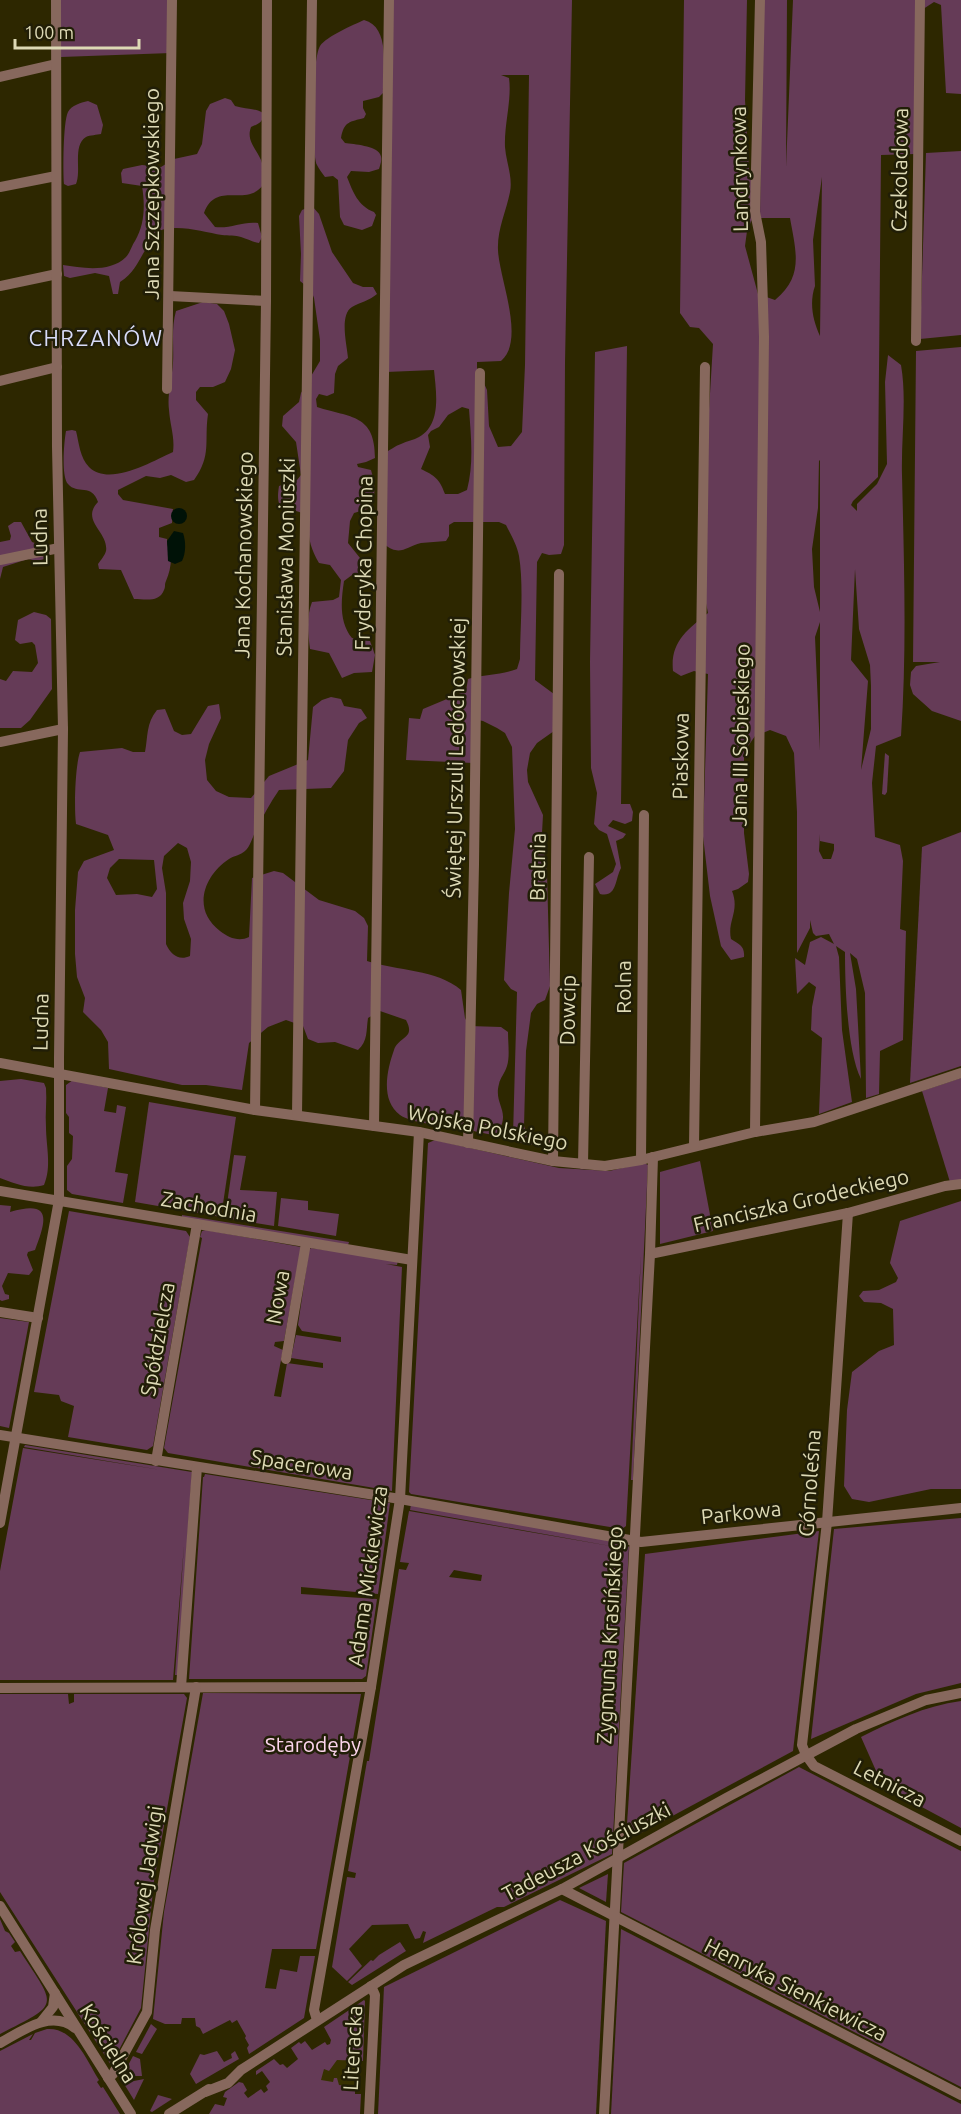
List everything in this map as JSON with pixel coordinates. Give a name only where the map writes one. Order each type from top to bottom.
[{"type":"street","name":"Ludna","points":[[0,1523],[59,1200],[63,729],[57,367],[56,0]]},
{"type":"street","name":"Jana Szczepkowskiego","points":[[167,388],[170,296],[172,0]]},
{"type":"street","name":"Jana Kochanowskiego","points":[[255,1110],[266,301],[267,0]]},
{"type":"street","name":"Stanisława Moniuszki","points":[[297,1115],[312,0]]},
{"type":"street","name":"Fryderyka Chopina","points":[[374,1126],[389,0]]},
{"type":"street","name":"Landrynkowa","points":[[760,0],[755,212],[761,242],[764,337]]},
{"type":"street","name":"Czekoladowa","points":[[916,341],[920,0]]},
{"type":"street","points":[[0,77],[56,64]]},
{"type":"street","points":[[0,187],[56,176]]},
{"type":"street","points":[[0,286],[57,274]]},
{"type":"street","points":[[170,296],[266,301]]},
{"type":"street","name":"Jana III Sobieskiego","points":[[756,1132],[764,337]]},
{"type":"street","points":[[0,381],[57,367]]},
{"type":"street","name":"Piaskowa","points":[[694,1146],[705,367]]},
{"type":"street","name":"Świętej Urszuli Ledóchowskiej","points":[[468,1143],[480,373]]},
{"type":"street","points":[[0,560],[59,548]]},
{"type":"street","name":"Bratnia","points":[[553,1161],[559,574]]},
{"type":"street","points":[[0,742],[63,729]]},
{"type":"street","name":"Rolna","points":[[641,1160],[644,815]]},
{"type":"street","name":"Dowcip","points":[[583,1164],[589,857]]},
{"type":"street","name":"Wojska Polskiego","points":[[0,1063],[59,1072],[255,1110],[420,1132],[553,1161],[604,1166],[641,1160],[756,1132],[829,1118],[961,1073]]},
{"type":"street","name":"Adama Mickiewicza","points":[[317,2020],[314,2010],[371,1687],[400,1499],[420,1132]]},
{"type":"street","name":"Zygmunta Krasińskiego","points":[[604,2114],[650,1254],[653,1157]]},
{"type":"street","name":"Franciszka Grodeckiego","points":[[650,1254],[848,1214],[945,1186],[961,1185]]},
{"type":"street","name":"Zachodnia","points":[[0,1191],[412,1260]]},
{"type":"street","name":"Górnoleśna","points":[[806,1755],[802,1745],[827,1522],[848,1214]]},
{"type":"street","name":"Spółdzielcza","points":[[156,1461],[197,1224]]},
{"type":"street","name":"Nowa","points":[[286,1359],[306,1243]]},
{"type":"street","points":[[0,1312],[38,1318]]},
{"type":"street","name":"Spacerowa","points":[[0,1435],[400,1499],[634,1540]]},
{"type":"street","points":[[181,1687],[197,1467]]},
{"type":"street","name":"Parkowa","points":[[634,1540],[648,1542],[961,1508]]},
{"type":"street","name":"Królowej Jadwigi","points":[[108,2078],[114,2072],[147,2012],[155,1930],[196,1687]]},
{"type":"street","points":[[0,1688],[371,1687]]},
{"type":"street","name":"Tadeusza Kościuszki","points":[[169,2114],[205,2092],[228,2083],[241,2070],[416,1959],[562,1889],[806,1755],[892,1713],[926,1700],[961,1693]]},
{"type":"street","name":"Letnicza","points":[[806,1755],[814,1766],[961,1840]]},
{"type":"street","name":"Henryka Sienkiewicza","points":[[562,1889],[961,2095]]},
{"type":"street","name":"Kościelna","points":[[0,1906],[130,2114]]},
{"type":"street","name":"Literacka","points":[[369,2114],[375,1995],[371,1986]]},
{"type":"street","name":"Kościelna","points":[[41,2022],[53,2007],[55,1992]]},
{"type":"street","points":[[0,2043],[41,2022],[62,2021],[78,2030]]},
{"type":"shaded area","points":[[179,508],[187,516],[179,524],[171,516]]},
{"type":"shaded area","points":[[174,531],[183,533],[185,543],[182,561],[175,564],[168,561],[167,541]]},
{"type":"shaded area","points":[[330,2059],[357,2061],[355,2094],[312,2089]]},
{"type":"green space","points":[[61,0],[172,0],[171,53],[61,57]]},
{"type":"green space","points":[[393,0],[572,0],[564,545],[561,554],[542,553],[537,562],[535,680],[558,697],[554,731],[537,743],[530,753],[527,770],[528,782],[543,815],[550,986],[545,1000],[537,1004],[531,1013],[526,1051],[524,1126],[527,1135],[533,1137],[534,1142],[531,1145],[516,1142],[513,1136],[517,992],[511,989],[504,980],[515,829],[512,747],[505,733],[483,721],[473,719],[473,763],[406,760],[409,718],[420,719],[423,709],[466,691],[468,679],[517,669],[520,659],[521,607],[519,556],[506,525],[499,522],[454,522],[449,525],[449,536],[446,541],[421,543],[403,550],[394,550],[384,544],[385,453],[417,438],[426,431],[431,424],[436,407],[434,370],[386,372]],"holes":[[[501,75],[529,75],[522,432],[511,446],[498,447],[489,426],[487,390],[477,368],[477,362],[501,361],[508,351],[511,339],[509,308],[498,250],[500,228],[511,186],[505,147],[509,78]],[[462,407],[469,409],[471,470],[467,490],[458,494],[445,494],[436,478],[421,469],[430,447],[428,435],[439,427],[448,415]]]},
{"type":"green space","points":[[684,0],[747,0],[745,100],[754,215],[747,231],[745,246],[758,294],[775,300],[790,282],[796,263],[796,253],[790,218],[760,218],[762,0],[787,0],[786,167],[793,0],[961,0],[961,94],[946,93],[941,5],[934,2],[917,13],[915,154],[881,155],[878,477],[851,505],[857,511],[857,504],[877,484],[887,464],[885,382],[888,355],[901,365],[904,391],[903,703],[901,736],[876,746],[872,783],[875,837],[900,845],[903,861],[900,929],[906,931],[903,1040],[880,1051],[879,1094],[866,1098],[865,993],[857,959],[850,953],[856,989],[861,1079],[856,1067],[850,1035],[846,999],[845,952],[836,946],[839,957],[842,1030],[852,1102],[819,1114],[822,1038],[811,1030],[816,987],[809,982],[797,994],[795,958],[805,965],[810,942],[821,937],[834,944],[829,934],[816,936],[813,933],[810,920],[810,928],[797,953],[797,812],[794,753],[786,736],[770,730],[755,736],[744,752],[744,833],[749,874],[748,882],[732,891],[735,904],[730,933],[731,939],[742,948],[744,957],[731,960],[721,946],[710,896],[703,836],[708,674],[694,671],[681,676],[673,671],[673,661],[677,644],[682,637],[708,613],[705,598],[707,443],[713,344],[699,328],[690,327],[680,313]],"holes":[[[822,177],[820,336],[815,324],[812,305],[815,286],[813,240]],[[819,460],[820,612],[814,587],[812,549],[818,508]],[[855,569],[859,629],[870,665],[871,686],[871,729],[861,770],[868,681],[851,660]],[[820,622],[820,751],[815,637]],[[820,834],[820,841],[834,844],[831,859],[823,859],[819,851]]]},
{"type":"green space","points":[[364,20],[373,24],[382,40],[384,50],[383,93],[379,97],[363,101],[366,114],[364,118],[346,125],[341,138],[345,143],[374,149],[381,156],[379,169],[369,172],[351,171],[347,177],[360,202],[376,215],[372,226],[362,230],[344,225],[340,217],[338,180],[333,176],[325,177],[317,165],[313,105],[315,68],[320,46],[334,35]]},
{"type":"green space","points":[[225,98],[231,100],[235,106],[263,113],[261,121],[251,127],[250,136],[262,163],[263,185],[248,194],[216,198],[209,203],[204,213],[215,227],[258,223],[262,237],[259,243],[237,236],[170,228],[155,233],[154,240],[132,272],[120,282],[118,294],[113,294],[109,276],[95,273],[70,278],[64,276],[63,265],[87,268],[104,267],[126,257],[141,228],[144,200],[142,186],[122,183],[123,169],[142,165],[161,167],[174,159],[197,154],[202,144],[206,111],[210,104]]},
{"type":"green space","points":[[88,101],[97,105],[103,125],[101,134],[88,136],[82,141],[78,152],[78,179],[76,184],[68,186],[64,184],[66,117],[72,108]]},
{"type":"green space","points":[[961,151],[961,335],[920,339],[926,153]]},
{"type":"green space","points":[[312,206],[319,214],[332,252],[353,283],[363,287],[373,287],[377,294],[348,311],[345,338],[348,358],[338,366],[334,393],[327,396],[319,394],[316,399],[317,407],[350,416],[366,425],[374,444],[375,458],[357,464],[358,467],[371,470],[374,489],[373,503],[371,508],[354,513],[350,521],[348,543],[360,558],[362,572],[344,581],[342,604],[343,618],[348,632],[352,638],[370,641],[375,655],[372,672],[354,673],[342,678],[329,653],[310,649],[308,625],[312,602],[333,600],[339,597],[341,580],[330,565],[319,563],[311,546],[309,517],[281,506],[278,496],[279,486],[297,480],[301,475],[296,442],[282,426],[283,416],[299,402],[301,393],[320,361],[320,340],[314,298],[311,290],[300,281],[299,216],[302,210]]},
{"type":"green space","points":[[203,302],[217,304],[224,311],[235,350],[231,369],[225,382],[213,387],[200,387],[196,392],[196,400],[208,414],[205,456],[194,480],[186,482],[171,475],[160,478],[146,476],[118,490],[123,500],[173,509],[172,523],[159,528],[159,537],[167,539],[171,558],[164,590],[155,599],[134,599],[121,570],[99,569],[98,564],[106,551],[106,544],[93,521],[93,509],[98,502],[92,493],[72,487],[66,480],[64,443],[66,431],[76,431],[86,463],[97,473],[119,474],[130,471],[173,452],[169,393],[173,363],[174,317],[176,311]]},
{"type":"green space","points":[[627,346],[621,804],[630,804],[633,812],[632,821],[625,824],[613,820],[608,826],[626,834],[616,841],[621,868],[615,887],[610,893],[600,894],[595,884],[613,872],[616,864],[607,834],[594,824],[597,793],[591,768],[590,662],[595,352]]},
{"type":"green space","points":[[961,347],[961,721],[932,711],[913,694],[910,685],[911,672],[916,666],[940,662],[913,662],[916,351]]},
{"type":"green space","points":[[14,522],[21,522],[32,542],[41,545],[48,558],[37,561],[28,559],[3,567],[0,579],[0,542],[10,540],[8,526]]},
{"type":"green space","points":[[34,612],[51,619],[52,689],[30,720],[21,728],[0,728],[0,679],[6,681],[13,671],[32,672],[38,663],[35,645],[32,642],[20,644],[15,640],[18,620]]},
{"type":"green space","points":[[331,697],[341,699],[344,706],[361,709],[367,718],[359,723],[348,740],[344,771],[331,788],[279,790],[247,849],[220,866],[207,884],[204,894],[206,913],[211,923],[227,936],[238,939],[249,937],[252,878],[274,871],[283,873],[319,900],[355,911],[364,918],[368,926],[367,961],[429,974],[461,990],[465,1018],[469,1026],[501,1027],[508,1032],[508,1062],[498,1092],[503,1120],[496,1135],[412,1120],[400,1115],[394,1109],[387,1093],[389,1066],[396,1045],[408,1034],[409,1026],[406,1020],[380,1011],[368,1018],[365,1039],[358,1050],[335,1042],[318,1043],[308,1039],[303,1026],[286,1020],[268,1027],[249,1043],[242,1090],[206,1085],[182,1085],[109,1069],[108,1042],[101,1030],[83,1012],[85,998],[77,977],[75,954],[78,872],[84,861],[114,850],[108,835],[76,824],[75,788],[80,752],[122,748],[133,752],[145,752],[149,725],[157,710],[165,709],[174,731],[182,735],[191,734],[208,706],[219,704],[221,718],[209,744],[205,760],[207,780],[216,791],[229,797],[251,798],[269,776],[308,760],[313,707]],"holes":[[[178,843],[187,848],[191,862],[190,881],[183,903],[184,919],[191,939],[190,956],[182,958],[173,954],[166,944],[166,893],[162,868],[164,856]],[[119,859],[154,860],[157,889],[152,897],[137,894],[116,895],[107,878],[110,868]]]},
{"type":"green space","points":[[885,753],[889,756],[885,795],[882,794]]},
{"type":"green space","points":[[961,832],[961,1066],[910,1083],[922,847]]},
{"type":"green space","points":[[961,1078],[961,1180],[950,1182],[922,1091]]},
{"type":"green space","points":[[21,1079],[44,1083],[46,1088],[48,1171],[44,1185],[33,1187],[0,1178],[0,1081]]},
{"type":"green space","points":[[73,1080],[108,1088],[104,1111],[116,1113],[117,1105],[126,1107],[115,1172],[128,1174],[123,1203],[72,1194],[67,1190],[67,1166],[72,1159],[73,1136],[69,1133],[69,1117],[66,1113],[66,1085]]},
{"type":"green space","points":[[149,1102],[236,1117],[221,1217],[135,1202]]},
{"type":"green space","points":[[435,1140],[559,1168],[609,1171],[644,1163],[648,1165],[633,1480],[631,1480],[641,1255],[626,1526],[622,1529],[409,1492],[428,1143]]},
{"type":"green space","points":[[234,1155],[246,1156],[240,1190],[277,1192],[274,1226],[225,1218]]},
{"type":"green space","points":[[700,1161],[713,1231],[660,1244],[660,1172]]},
{"type":"green space","points":[[281,1198],[308,1201],[308,1210],[339,1214],[336,1236],[278,1226]]},
{"type":"green space","points":[[961,1201],[961,1489],[931,1489],[869,1502],[852,1499],[844,1486],[847,1410],[852,1372],[879,1351],[894,1345],[893,1309],[881,1303],[864,1302],[859,1296],[863,1291],[879,1290],[896,1282],[898,1278],[890,1263],[900,1221]]},
{"type":"green space","points":[[0,1205],[11,1206],[10,1212],[34,1208],[43,1215],[42,1230],[35,1250],[28,1252],[27,1255],[33,1270],[29,1275],[8,1273],[2,1286],[5,1294],[9,1295],[9,1299],[2,1301],[0,1300]]},
{"type":"green space","points":[[69,1211],[186,1231],[190,1237],[153,1446],[147,1450],[68,1437],[74,1406],[61,1401],[59,1395],[34,1392]]},
{"type":"green space","points":[[182,1215],[349,1242],[348,1245],[182,1218]]},
{"type":"green space","points":[[202,1231],[301,1247],[284,1341],[275,1342],[274,1346],[283,1350],[274,1396],[281,1397],[287,1363],[323,1368],[323,1363],[291,1358],[296,1335],[341,1342],[341,1337],[302,1331],[298,1325],[309,1250],[311,1248],[398,1260],[397,1265],[386,1264],[402,1267],[392,1491],[168,1453],[164,1448],[202,1238],[200,1237]]},
{"type":"green space","points":[[0,1318],[29,1322],[9,1428],[0,1426]]},
{"type":"green space","points":[[25,1445],[192,1472],[178,1675],[175,1675],[184,1545],[173,1680],[0,1680],[0,1571],[23,1448],[161,1470],[24,1447]]},
{"type":"green space","points":[[205,1474],[390,1503],[378,1594],[301,1587],[301,1594],[377,1599],[366,1676],[362,1679],[189,1679]]},
{"type":"green space","points":[[411,1504],[626,1544],[629,1547],[612,1854],[504,1907],[497,1907],[423,1943],[426,1932],[423,1931],[420,1938],[415,1939],[408,1924],[372,1925],[349,1949],[362,1966],[347,1981],[332,1967],[347,1877],[355,1878],[356,1873],[348,1871],[367,1761],[369,1761],[399,1569],[406,1570],[409,1563],[400,1562],[409,1511],[616,1547],[410,1510]],"holes":[[[454,1570],[482,1575],[481,1581],[449,1577]]]},
{"type":"green space","points":[[961,1518],[961,1683],[916,1694],[811,1739],[834,1529]]},
{"type":"green space","points":[[819,1531],[793,1751],[639,1834],[627,1824],[645,1554]]},
{"type":"green space","name":"Starodęby","points":[[203,1693],[361,1694],[316,1949],[272,1949],[265,1988],[276,1989],[280,1969],[297,1972],[300,1956],[315,1956],[304,2018],[249,2054],[246,2036],[237,2020],[232,2023],[230,2020],[203,2034],[196,2026],[195,2018],[182,2018],[181,2024],[165,2024],[153,2019],[164,1912]]},
{"type":"green space","points":[[0,1694],[68,1694],[69,1704],[74,1702],[74,1694],[184,1694],[187,1698],[154,1881],[141,2008],[111,2065],[0,1892]]},
{"type":"green space","points":[[961,1701],[961,1828],[892,1791],[896,1782],[877,1773],[861,1737],[922,1710]]},
{"type":"green space","points":[[799,1767],[961,1851],[961,2087],[621,1912],[624,1863]]},
{"type":"green space","points":[[608,1874],[606,1902],[579,1888]]},
{"type":"green space","points":[[560,1900],[606,1921],[596,2114],[378,2114],[384,1987]]},
{"type":"green space","points":[[0,1919],[5,1931],[15,1942],[11,1946],[15,1952],[20,1951],[41,1984],[47,2002],[43,2009],[34,2016],[0,2034]]},
{"type":"green space","points":[[621,1929],[961,2104],[961,2114],[611,2114]]},
{"type":"green space","points":[[400,1942],[406,1951],[352,1985],[348,1982],[371,1960],[373,1961]]},
{"type":"green space","points":[[364,2000],[363,2061],[337,2060],[329,2071],[324,2069],[321,2080],[333,2082],[334,2078],[337,2078],[339,2085],[355,2087],[355,2094],[361,2094],[360,2114],[209,2114],[215,2104],[224,2106],[227,2098],[223,2097],[225,2092],[239,2082],[243,2083],[247,2090],[244,2093],[248,2098],[261,2089],[264,2093],[268,2090],[266,2086],[270,2082],[262,2071],[256,2075],[256,2071],[274,2059],[287,2068],[298,2059],[291,2048],[299,2042],[301,2044],[305,2041],[312,2050],[325,2042],[327,2045],[330,2044],[331,2040],[324,2027]]},
{"type":"green space","points":[[151,2024],[157,2029],[142,2054],[136,2052]]},
{"type":"green space","points":[[47,2029],[65,2033],[79,2047],[99,2080],[97,2082],[101,2088],[103,2087],[120,2114],[0,2114],[0,2051],[33,2034],[29,2040],[31,2040],[35,2033]]},
{"type":"green space","points":[[217,2051],[224,2062],[232,2058],[231,2054],[235,2051],[239,2059],[196,2084],[190,2074],[200,2054]]},
{"type":"green space","points":[[133,2056],[140,2059],[142,2076],[128,2076],[126,2080],[129,2082],[144,2079],[134,2100],[121,2079]]},
{"type":"green space","points":[[158,2095],[172,2099],[152,2112],[150,2111]]},
{"type":"district","name":"CHRZANÓW","points":[[96,337]]}]
